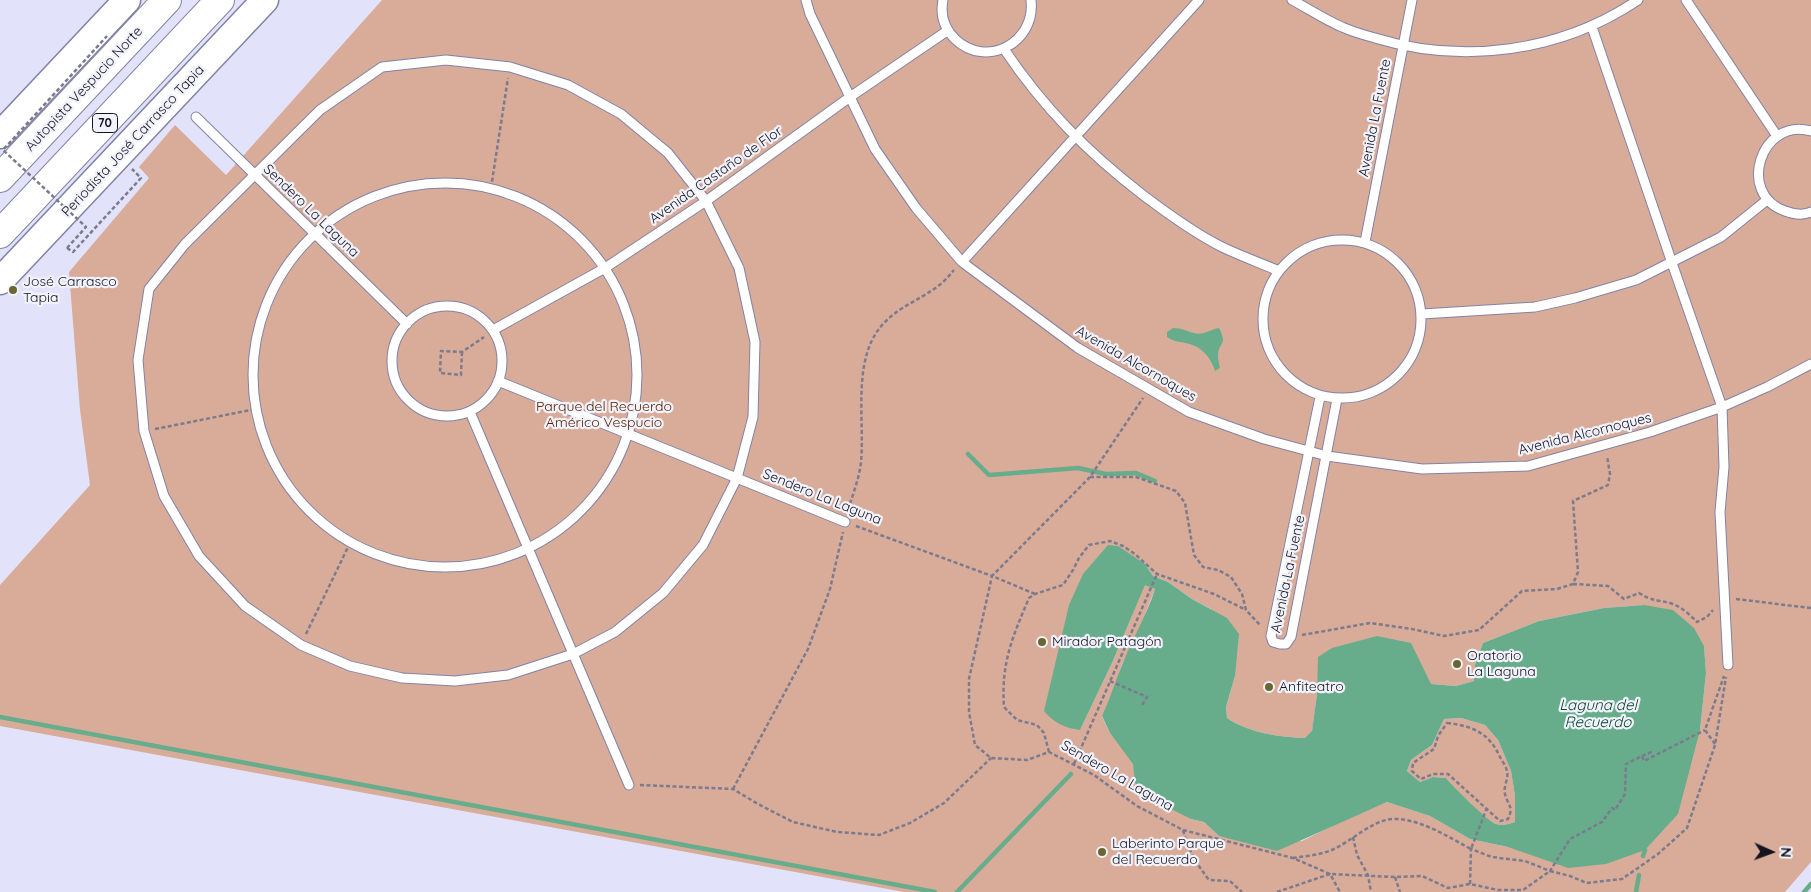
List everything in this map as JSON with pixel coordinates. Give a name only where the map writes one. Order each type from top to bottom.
[{"type":"highway","name":"Autopista Vespucio Norte","points":[[0,178],[168,0]]},
{"type":"highway","name":"70","points":[[0,234],[220,0]]},
{"type":"main road","points":[[0,135],[128,0]]},
{"type":"main road","name":"Periodista José Carrasco Tapia","points":[[0,281],[265,0]]},
{"type":"lane","name":"Avenida Alcornoques","points":[[806,0],[810,14],[875,149],[916,208],[962,262],[1078,348],[1189,412],[1264,439],[1326,456],[1422,469],[1528,466],[1650,432],[1722,407],[1768,387],[1811,364]]},
{"type":"lane","points":[[942,0],[941,8],[947,31],[962,45],[975,51],[990,52],[1004,49],[1017,40],[1025,30],[1030,17],[1031,0]]},
{"type":"lane","points":[[962,262],[1199,0]]},
{"type":"lane","points":[[1292,0],[1344,28],[1403,46],[1452,52],[1503,50],[1552,40],[1592,26],[1638,0]]},
{"type":"lane","name":"Avenida La Fuente","points":[[1365,242],[1412,0]]},
{"type":"lane","points":[[1686,0],[1777,136]]},
{"type":"lane","points":[[1592,26],[1722,407],[1724,467],[1720,512],[1728,665]]},
{"type":"lane","name":"Avenida Castaño de Flor","points":[[493,330],[605,268],[706,201],[850,97],[947,31]]},
{"type":"lane","points":[[1004,49],[1026,82],[1074,137],[1128,183],[1173,218],[1222,247],[1279,271]]},
{"type":"lane","points":[[446,60],[510,67],[568,85],[622,114],[668,153],[706,201],[739,268],[755,342],[753,417],[737,478],[703,545],[664,593],[615,632],[573,654],[508,675],[455,681],[402,678],[350,666],[301,645],[245,606],[199,556],[164,496],[144,431],[138,360],[149,288],[185,244],[320,110],[382,67],[446,60]]},
{"type":"lane","name":"Sendero La Laguna","points":[[196,117],[407,324]]},
{"type":"lane","points":[[1811,131],[1794,130],[1777,136],[1764,150],[1759,163],[1758,176],[1767,200],[1780,209],[1794,214],[1811,212]]},
{"type":"lane","points":[[440,183],[491,188],[524,200],[555,218],[582,241],[605,268],[622,302],[633,338],[637,375],[634,412],[628,434],[605,482],[581,512],[551,536],[529,549],[461,568],[404,564],[350,543],[306,509],[274,462],[256,409],[254,365],[261,322],[278,281],[311,230],[390,191],[440,183]]},
{"type":"lane","points":[[1422,314],[1535,308],[1636,280],[1720,237],[1767,200]]},
{"type":"lane","points":[[1341,239],[1365,242],[1387,252],[1405,269],[1417,290],[1422,314],[1420,338],[1411,361],[1395,379],[1375,392],[1352,399],[1320,397],[1302,388],[1282,371],[1268,347],[1263,320],[1266,292],[1279,271],[1296,254],[1317,243],[1341,239]]},
{"type":"lane","points":[[451,306],[468,309],[482,318],[493,330],[500,347],[502,364],[498,381],[491,395],[470,412],[449,416],[431,414],[414,405],[402,392],[394,376],[392,357],[396,339],[407,324],[419,313],[435,307],[451,306]]},
{"type":"lane","name":"Sendero La Laguna","points":[[498,381],[845,522]]},
{"type":"lane","name":"Avenida La Fuente","points":[[1320,397],[1271,636],[1273,642],[1280,644],[1286,644],[1291,637],[1337,399]]},
{"type":"lane","points":[[470,412],[629,785]]},
{"type":"path","points":[[107,36],[3,150],[86,227],[67,248],[73,252],[141,178]]},
{"type":"path","points":[[491,188],[510,67]]},
{"type":"path","points":[[733,788],[808,649],[830,588],[860,463],[863,412],[862,379],[872,340],[883,324],[899,309],[938,287],[962,262]]},
{"type":"path","points":[[462,352],[461,375],[440,373],[441,351],[462,352],[493,330]]},
{"type":"path","points":[[629,785],[733,788],[758,804],[793,822],[837,832],[879,835],[910,823],[944,803],[991,758],[975,745],[969,712],[969,679],[992,576],[1090,476],[1149,389]]},
{"type":"path","points":[[144,431],[256,409]]},
{"type":"path","points":[[1573,584],[1578,572],[1573,501],[1608,485],[1610,474],[1604,445]]},
{"type":"path","points":[[1090,476],[1136,476],[1176,491],[1185,503],[1194,555],[1203,567],[1218,570],[1231,577],[1242,594],[1246,610]]},
{"type":"path","name":"Sendero La Laguna","points":[[845,522],[992,576],[1035,594]]},
{"type":"path","points":[[1049,752],[1044,733],[1037,725],[1017,720],[1004,707],[1002,684],[1007,653],[1029,598],[1035,594],[1063,585],[1079,558],[1090,545],[1110,541],[1123,546],[1157,574],[1214,594],[1246,610],[1271,636]]},
{"type":"path","points":[[301,645],[350,543]]},
{"type":"path","points":[[1074,764],[1157,574]]},
{"type":"path","points":[[1291,637],[1370,624],[1412,629],[1444,636],[1479,630],[1522,591],[1557,589],[1573,584],[1608,586],[1624,599],[1639,593],[1651,601],[1672,603],[1688,613],[1697,622],[1707,617],[1724,598],[1811,608]]},
{"type":"path","points":[[1642,756],[1644,761],[1705,730],[1728,665]]},
{"type":"path","points":[[1292,858],[1312,856],[1334,849],[1366,828],[1392,819],[1411,822],[1437,831],[1492,857],[1525,861],[1587,883],[1622,879],[1658,854],[1688,828],[1716,745],[1728,665]]},
{"type":"path","points":[[1110,681],[1147,697],[1142,707]]},
{"type":"path","points":[[1447,723],[1465,725],[1484,734],[1497,749],[1508,772],[1504,793],[1510,803],[1511,812],[1508,819],[1500,821],[1486,810],[1448,774],[1433,774],[1421,779],[1412,771],[1413,763],[1434,749],[1438,736],[1447,723]]},
{"type":"path","points":[[1705,730],[1716,745]]},
{"type":"path","points":[[1550,871],[1570,839],[1602,822],[1612,808],[1615,810],[1625,794],[1626,764],[1654,751]]},
{"type":"path","name":"Sendero La Laguna","points":[[991,758],[1027,760],[1049,752],[1094,775],[1137,806],[1183,830],[1292,858],[1330,874],[1395,877],[1422,876],[1448,888],[1470,884],[1506,891],[1524,891],[1550,871]]},
{"type":"path","points":[[1470,884],[1472,849],[1486,810]]},
{"type":"path","points":[[1183,830],[1196,864],[1209,880],[1230,881],[1242,892]]},
{"type":"path","points":[[1353,837],[1357,855],[1368,875],[1371,892]]},
{"type":"path","points":[[1277,892],[1330,874],[1340,892]]},
{"type":"path","points":[[1395,877],[1400,892]]},
{"type":"green space","name":"Parque del Recuerdo Américo Vespucio","points":[[382,0],[1811,0],[1811,862],[1785,892],[904,892],[0,726],[0,585],[90,485],[80,410],[69,272],[149,178],[139,167],[175,125],[226,175]],"holes":[[[1145,564],[1153,576],[1168,582],[1192,599],[1211,609],[1235,676],[1226,707],[1227,718],[1254,731],[1285,737],[1305,738],[1312,732],[1317,694],[1431,684],[1456,686],[1474,681],[1475,665],[1483,643],[1539,621],[1604,608],[1644,605],[1704,646],[1706,673],[1700,730],[1508,847],[1470,839],[1430,816],[1387,802],[1302,841],[1219,836],[1204,822],[1191,819],[1135,783],[1134,764],[1110,733],[1102,717],[1113,693],[1122,664],[1139,630],[1155,589],[1145,584],[1112,663],[1080,730]]]},
{"type":"green space","points":[[1461,718],[1485,725],[1498,740],[1511,771],[1515,796],[1515,822],[1501,825],[1491,822],[1446,778],[1433,777],[1420,782],[1407,771],[1411,760],[1432,745],[1444,719]]},
{"type":"water","points":[[1173,328],[1197,334],[1219,328],[1223,338],[1218,355],[1220,368],[1215,371],[1211,361],[1204,352],[1195,346],[1174,341],[1167,337],[1167,332]]},
{"type":"water","name":"Laguna del Recuerdo","points":[[1108,545],[1118,546],[1145,564],[1153,576],[1168,582],[1192,599],[1227,618],[1239,634],[1235,676],[1226,707],[1227,718],[1254,731],[1305,738],[1312,731],[1317,694],[1318,657],[1332,648],[1377,636],[1411,643],[1431,684],[1456,686],[1474,681],[1475,665],[1483,643],[1539,621],[1604,608],[1644,605],[1673,610],[1694,628],[1704,646],[1706,673],[1700,730],[1678,814],[1645,850],[1606,864],[1568,868],[1508,847],[1470,839],[1430,816],[1387,802],[1277,851],[1219,836],[1204,822],[1191,819],[1143,795],[1135,783],[1133,764],[1110,733],[1102,716],[1155,589],[1145,585],[1112,663],[1080,730],[1060,724],[1044,711],[1069,605],[1083,574]],"holes":[[[1461,718],[1485,725],[1498,740],[1511,771],[1515,796],[1515,822],[1504,825],[1491,821],[1446,778],[1433,777],[1420,782],[1407,771],[1411,760],[1432,745],[1444,719]]]},
{"type":"waterway","points":[[968,454],[989,475],[1078,468],[1106,474],[1136,473],[1155,481]]},
{"type":"waterway","points":[[0,717],[935,892]]},
{"type":"waterway","points":[[957,892],[1071,774]]},
{"type":"waterway","points":[[1643,856],[1645,850]]},
{"type":"waterway","points":[[1636,892],[1639,875]]},
{"type":"waterway","points":[[1804,892],[1811,884]]},
{"type":"place","name":"José Carrasco Tapia","points":[[13,290]]},
{"type":"place","name":"Mirador Patagón","points":[[1042,642]]},
{"type":"place","name":"Oratorio La Laguna","points":[[1457,664]]},
{"type":"place","name":"Anfiteatro","points":[[1269,687]]},
{"type":"place","name":"Laberinto Parque del Recuerdo","points":[[1102,852]]}]
